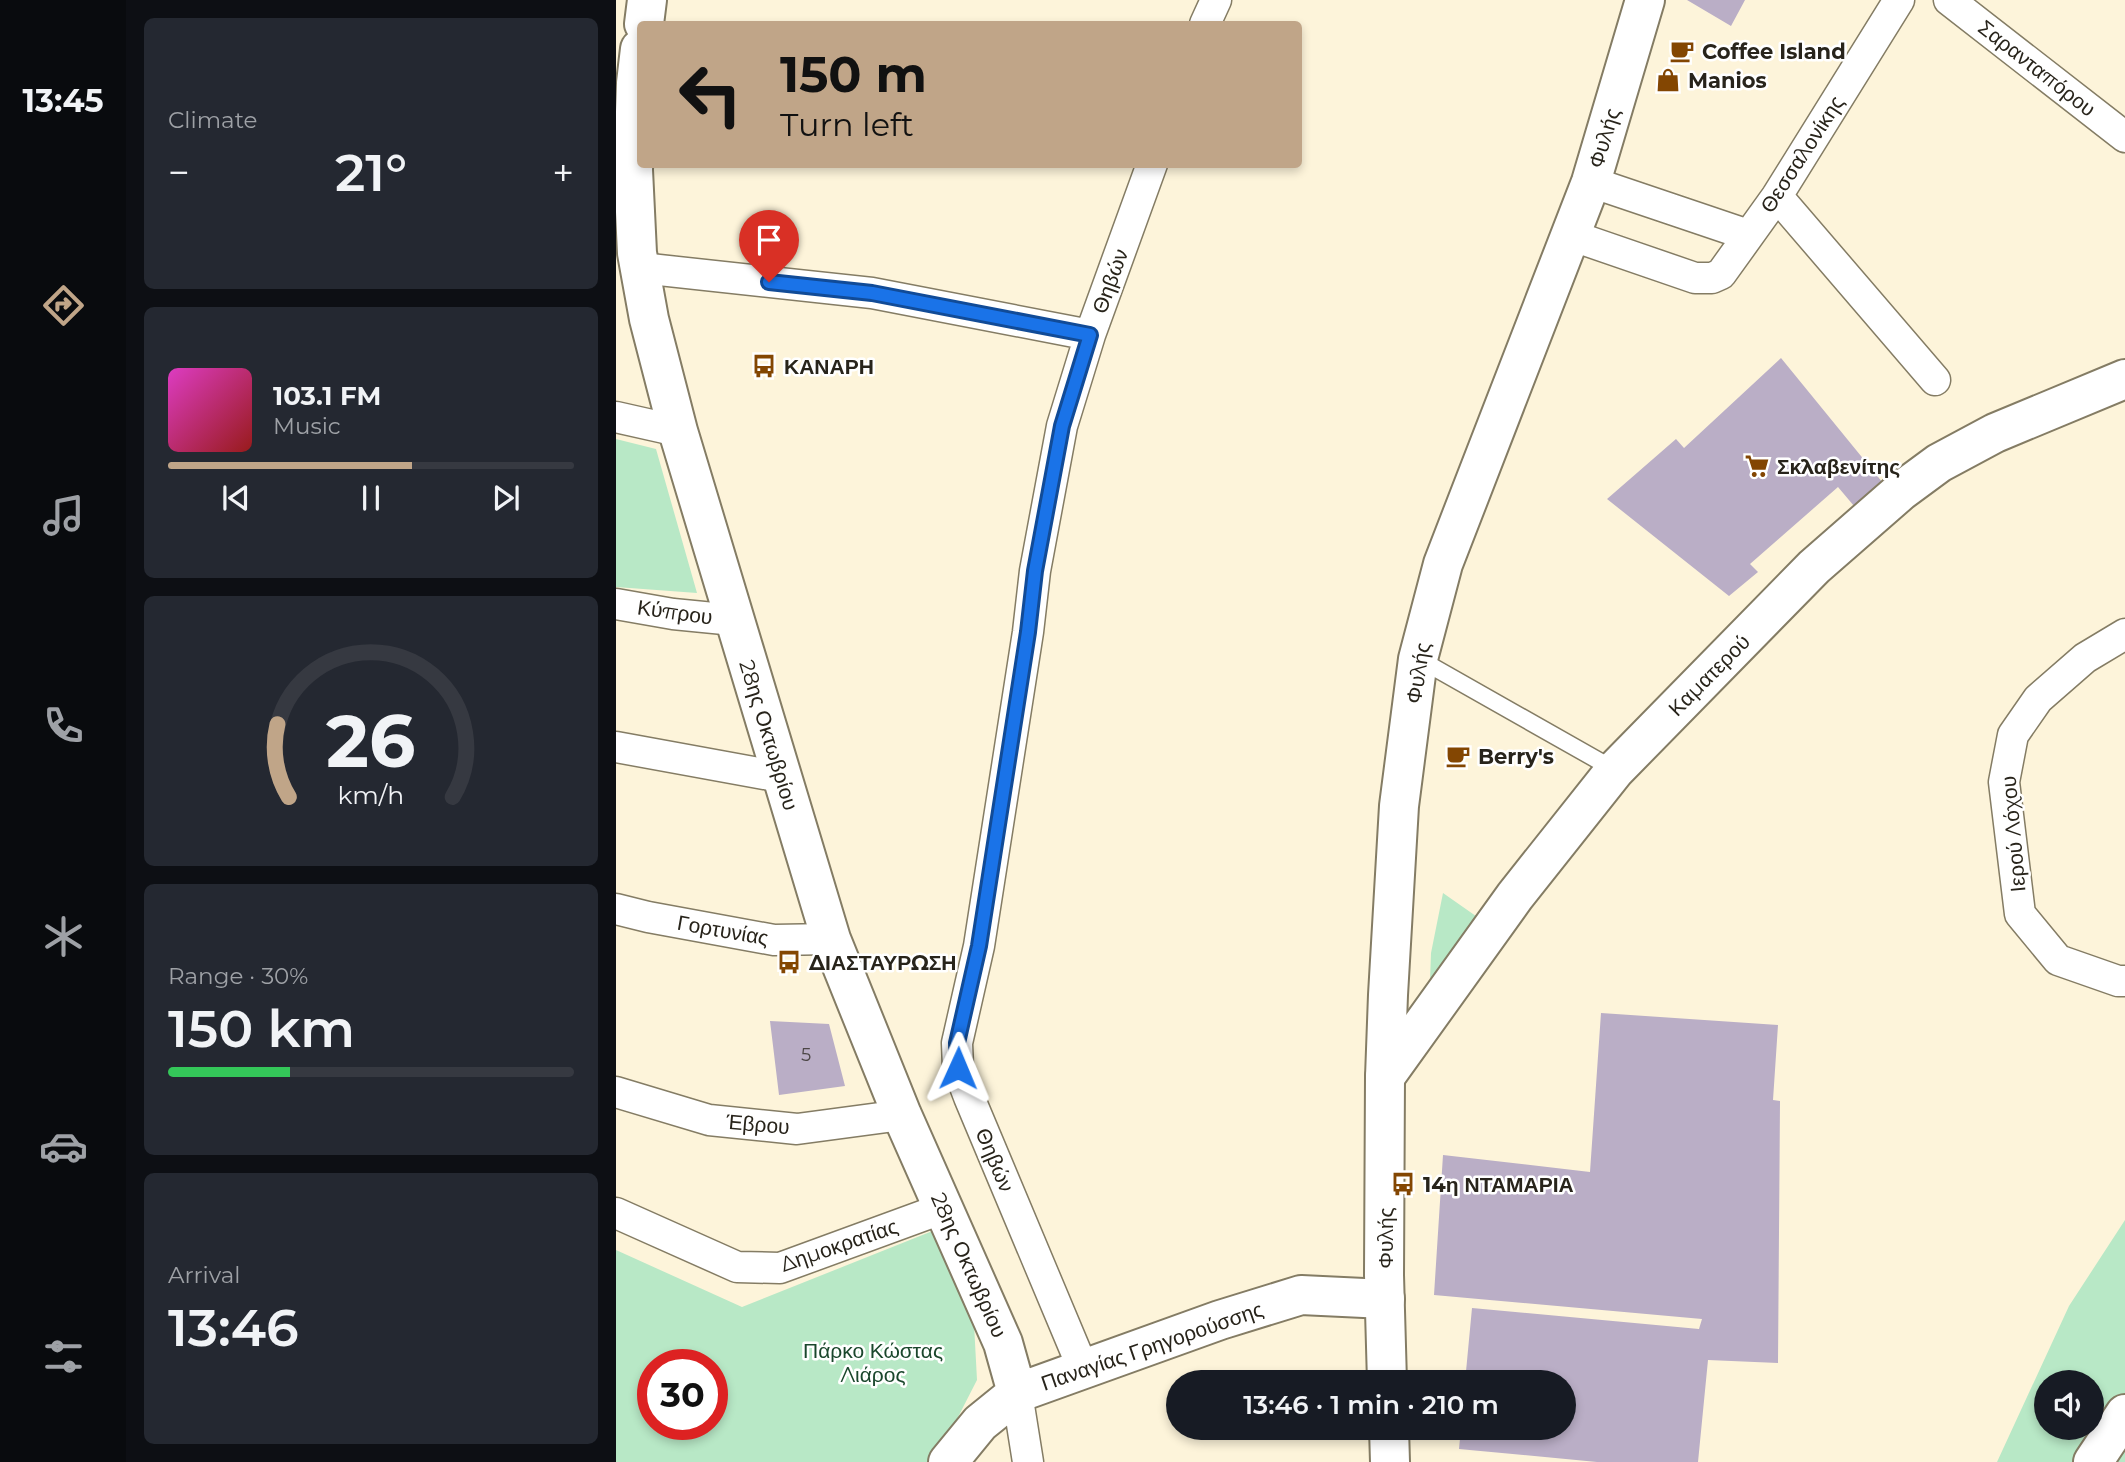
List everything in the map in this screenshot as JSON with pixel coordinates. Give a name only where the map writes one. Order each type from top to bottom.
[{"type":"street","points":[[644,21],[647,0]]},
{"type":"street","points":[[1206,21],[1216,0]]},
{"type":"street","name":"Φυλής","points":[[1387,1370],[1385,1077],[1399,806],[1418,659],[1443,564],[1591,182],[1645,0]]},
{"type":"street","name":"Θεσσαλονίκης","points":[[1570,235],[1704,279],[1721,274],[1777,196],[1899,0]]},
{"type":"street","name":"Σαρανταπόρου","points":[[1949,0],[2125,136]]},
{"type":"street","name":"28ης Οκτωβρίου","points":[[631,68],[634,170],[631,255],[678,431],[831,939],[902,1115],[1003,1343],[1017,1393]]},
{"type":"street","name":"Θηβών","points":[[1084,1371],[969,1097],[958,1068],[957,1043],[979,946],[1035,571],[1062,426],[1090,335],[1151,168]]},
{"type":"street","name":"Θεσσαλονίκης","points":[[1591,182],[1748,235]]},
{"type":"street","points":[[1777,196],[1935,380]]},
{"type":"street","points":[[631,255],[872,293],[1090,335]]},
{"type":"street","name":"Καματερού","points":[[1385,1077],[1515,896],[1615,769],[1814,567],[1901,491],[1939,463],[1995,433],[2125,379]]},
{"type":"street","points":[[616,417],[678,431]]},
{"type":"street","name":"Κύπρου","points":[[616,604],[674,614],[734,620]]},
{"type":"street","name":"Ιερού Λόχου","points":[[2125,634],[2085,658],[2038,699],[2013,735],[2004,782],[2021,914],[2058,960],[2125,981]]},
{"type":"street","points":[[616,747],[781,777]]},
{"type":"street","name":"Γορτυνίας","points":[[616,909],[774,940],[831,939]]},
{"type":"street","name":"Έβρου","points":[[616,1092],[709,1119],[797,1129],[902,1115]]},
{"type":"street","name":"Δημοκρατίας","points":[[616,1213],[737,1267],[780,1268],[944,1208]]},
{"type":"street","name":"Παναγίας Γρηγορούσσης","points":[[948,1462],[980,1423],[1017,1393],[1220,1320],[1301,1295],[1385,1299]]},
{"type":"street","points":[[1017,1393],[1028,1462]]},
{"type":"street","points":[[2093,1462],[2125,1414]]},
{"type":"street","points":[[1389,1440],[1390,1462]]},
{"type":"lane","points":[[1418,659],[1615,769]]},
{"type":"green space","points":[[616,439],[656,449],[697,593],[616,587]]},
{"type":"green space","points":[[1443,893],[1483,921],[1448,969],[1439,966],[1430,981],[1431,953]]},
{"type":"green space","points":[[2125,1220],[2125,1462],[1997,1462],[2034,1382],[2034,1440],[2104,1440],[2104,1370],[2039,1370],[2069,1306]]},
{"type":"green space","name":"Πάρκο Κώστας Λιάρος","points":[[935,1230],[973,1305],[977,1380],[956,1421],[928,1462],[616,1462],[616,1250],[742,1307]]},
{"type":"building","points":[[1687,0],[1745,0],[1731,26]]},
{"type":"building","name":"Σκλαβενίτης","points":[[1781,358],[1883,483],[1854,506],[1838,487],[1750,564],[1758,572],[1729,596],[1607,499],[1676,439],[1684,448]]},
{"type":"building","points":[[1601,1013],[1778,1025],[1773,1100],[1780,1101],[1778,1363],[1708,1360],[1698,1462],[1597,1462],[1459,1449],[1460,1440],[1576,1440],[1576,1370],[1466,1370],[1472,1308],[1699,1329],[1702,1319],[1434,1295],[1443,1155],[1590,1172]]},
{"type":"building","points":[[770,1021],[829,1024],[845,1086],[779,1095]]},
{"type":"place","name":"Coffee Island","points":[[1682,51]]},
{"type":"place","name":"Manios","points":[[1668,80]]},
{"type":"place","name":"ΚΑΝΑΡΗ","points":[[764,366]]},
{"type":"place","name":"Σκλαβενίτης","points":[[1757,466]]},
{"type":"place","name":"Berry's","points":[[1458,756]]},
{"type":"place","name":"ΔΙΑΣΤΑΥΡΩΣΗ","points":[[789,962]]},
{"type":"place","name":"14η ΝΤΑΜΑΡΙΑ","points":[[1403,1184]]},
{"type":"route","points":[[769,282],[872,293],[1090,335],[1062,426],[1035,571],[979,946],[957,1043],[958,1068]]}]
